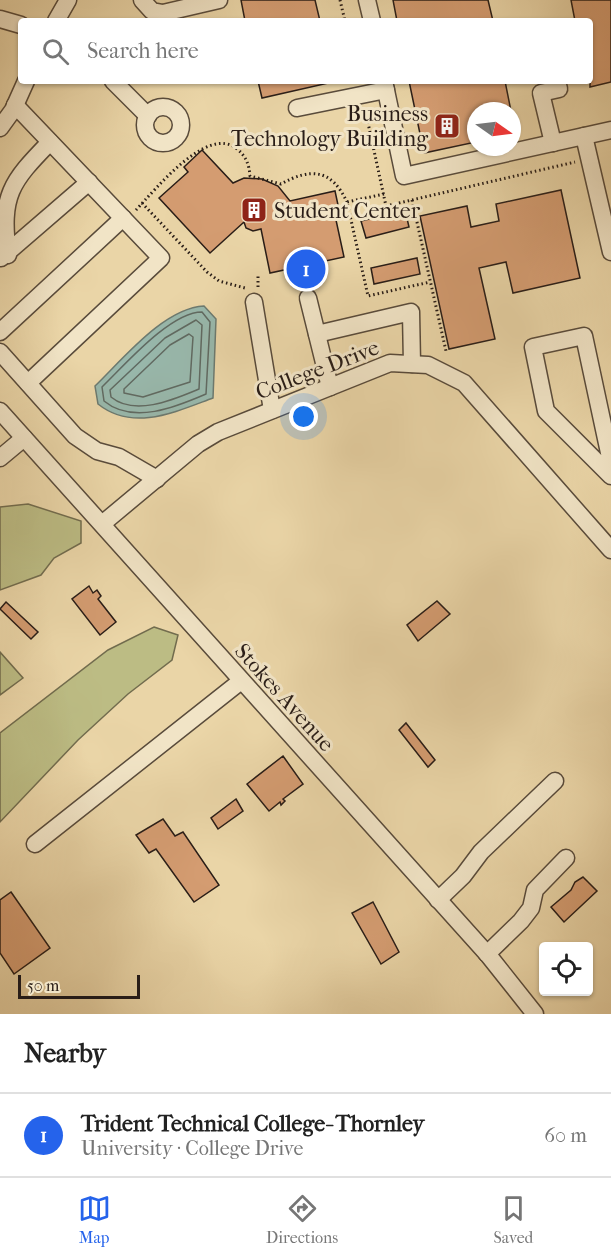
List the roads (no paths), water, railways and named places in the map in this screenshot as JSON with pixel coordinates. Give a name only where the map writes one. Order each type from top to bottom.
[{"type":"street","points":[[58,18],[68,0]]},
{"type":"street","points":[[142,0],[152,11],[163,13],[219,0]]},
{"type":"street","points":[[367,0],[371,18]]},
{"type":"street","points":[[0,19],[18,24]]},
{"type":"street","points":[[0,128],[26,84]]},
{"type":"street","points":[[116,84],[148,116]]},
{"type":"street","points":[[553,143],[541,93],[559,89],[558,84]]},
{"type":"street","points":[[297,108],[385,86],[404,177],[611,130]]},
{"type":"street","points":[[15,105],[89,182],[128,216],[161,258],[28,383]]},
{"type":"street","points":[[584,136],[611,252]]},
{"type":"street","points":[[4,257],[2,210],[9,187],[50,142]]},
{"type":"street","points":[[4,257],[89,182]]},
{"type":"street","points":[[0,332],[128,216]]},
{"type":"street","points":[[308,298],[330,387]]},
{"type":"street","points":[[254,302],[272,410]]},
{"type":"street","points":[[317,334],[411,312],[412,364]]},
{"type":"street","points":[[611,462],[606,417],[584,336],[533,347],[546,411],[611,476]]},
{"type":"street","points":[[0,352],[75,436],[97,451],[119,457],[157,479]]},
{"type":"street","name":"College Drive","points":[[102,524],[198,444],[218,432],[390,363],[412,364],[428,365],[464,383],[605,533],[611,550]]},
{"type":"street","name":"Stokes Avenue","points":[[0,411],[487,954],[535,1014]]},
{"type":"street","points":[[0,458],[24,438]]},
{"type":"street","points":[[35,844],[241,681]]},
{"type":"street","points":[[438,900],[481,852],[555,781]]},
{"type":"street","points":[[487,954],[521,921],[531,908],[535,890],[566,858]]},
{"type":"water","points":[[204,306],[216,319],[213,398],[184,409],[154,417],[140,418],[125,417],[98,404],[95,386],[131,349],[159,325],[174,316],[189,309]]},
{"type":"place","name":"Business Technology Building","points":[[447,126]]},
{"type":"place","name":"Student Center","points":[[254,210]]},
{"type":"place","name":"Trident Technical College- Thornley","points":[[306,269]]}]
